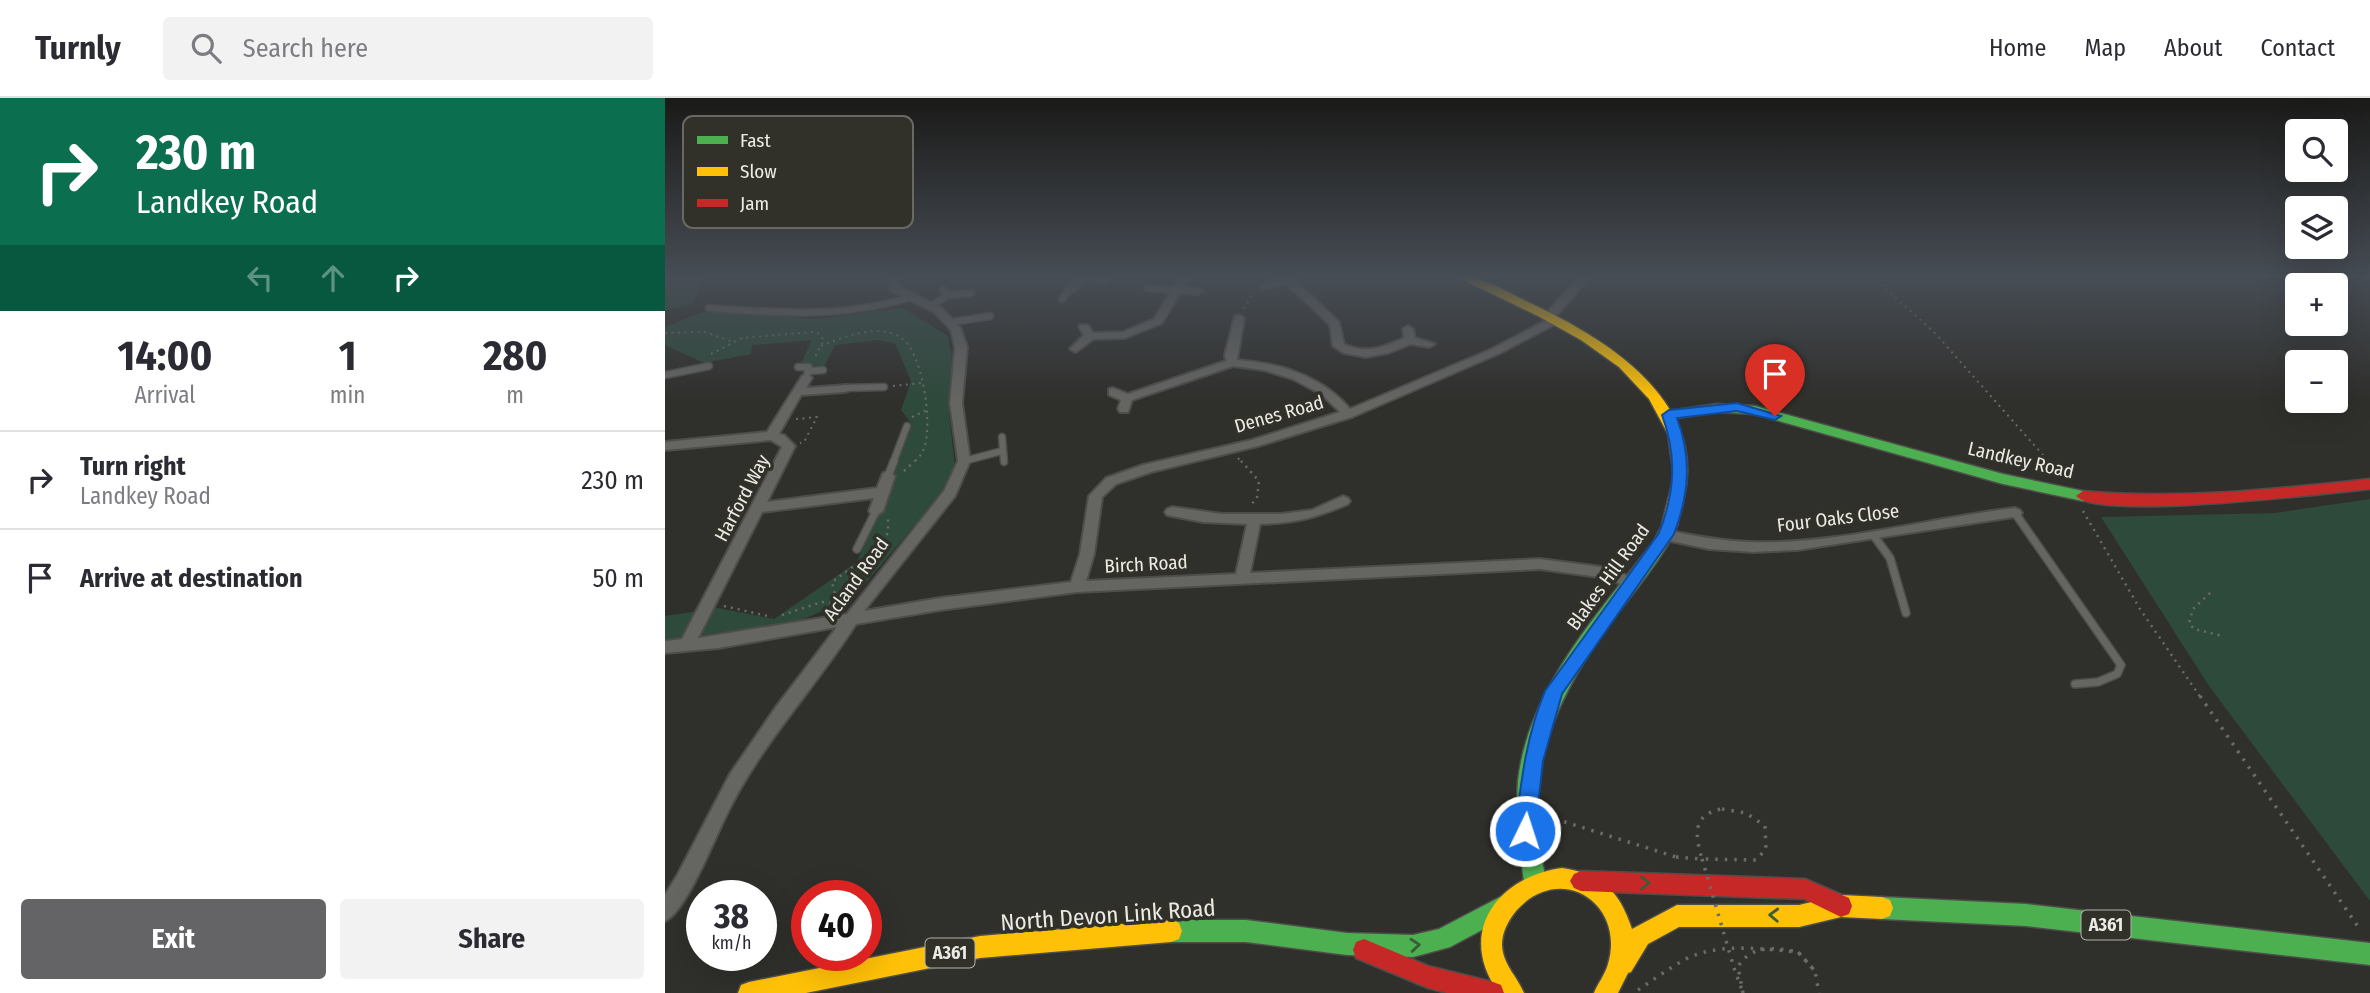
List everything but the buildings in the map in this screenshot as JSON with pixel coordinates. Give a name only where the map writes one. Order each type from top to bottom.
[{"type":"main road","name":"Blakes Hill Road","points":[[1535,881],[1527,850],[1526,813],[1544,716],[1554,691],[1666,534],[1680,489],[1682,470],[1678,440],[1669,415],[1655,394],[1634,373],[1596,343],[1552,318]]},
{"type":"main road","name":"Landkey Road","points":[[1669,415],[1717,408],[1755,410],[1883,448],[2072,495],[2124,502],[2171,503],[2370,484]]},
{"type":"main road","points":[[1535,881],[1548,878],[1577,881],[1602,895],[1619,919],[1625,949],[1622,964],[1605,993]]},
{"type":"main road","name":"North Devon Link Road","points":[[749,993],[981,947],[1090,935],[1207,929],[1296,936],[1347,944],[1413,946],[1428,943],[1502,907],[1511,896],[1535,881]]},
{"type":"main road","name":"A361","points":[[1577,881],[1805,889],[1841,906]]},
{"type":"main road","name":"A361","points":[[1622,964],[1640,936],[1652,926],[1677,916],[1799,916],[1841,906],[2026,915],[2370,954]]},
{"type":"main road","points":[[1502,907],[1492,935],[1492,950],[1501,979],[1513,993]]},
{"type":"main road","name":"North Devon Link Road","points":[[1347,944],[1428,977],[1493,993]]},
{"type":"street","points":[[946,318],[952,322],[961,347],[956,403],[964,461]]},
{"type":"street","points":[[1076,349],[1087,331],[1125,335],[1144,329],[1160,318]]},
{"type":"street","points":[[1329,318],[1335,324],[1339,346],[1348,352],[1372,354],[1409,334],[1429,344]]},
{"type":"street","name":"Denes Road","points":[[1077,587],[1087,554],[1094,505],[1102,488],[1123,475],[1232,448],[1348,414],[1496,351],[1552,318]]},
{"type":"street","points":[[1221,325],[1238,321],[1232,363]]},
{"type":"street","points":[[1113,391],[1125,403],[1232,363],[1273,368],[1299,379],[1338,399],[1348,414]]},
{"type":"street","points":[[771,436],[783,421],[808,372]]},
{"type":"street","points":[[799,393],[844,388]]},
{"type":"street","name":"Harford Way","points":[[665,446],[771,436],[789,446],[687,644]]},
{"type":"street","name":"Acland Road","points":[[665,912],[684,884],[701,843],[735,781],[775,720],[950,493],[962,472],[964,461]]},
{"type":"street","points":[[876,511],[887,476]]},
{"type":"street","points":[[758,508],[883,492]]},
{"type":"street","points":[[1172,512],[1195,519],[1250,518],[1312,514],[1343,501]]},
{"type":"street","name":"Four Oaks Close","points":[[1666,534],[1712,544],[1755,547],[1874,536],[1978,516],[2015,513]]},
{"type":"street","points":[[1242,578],[1250,518]]},
{"type":"street","name":"Birch Road","points":[[665,647],[718,642],[855,613],[1077,587],[1540,564],[1609,573],[1630,583]]},
{"type":"lane","points":[[952,322],[979,318]]},
{"type":"lane","points":[[665,375],[709,366]]},
{"type":"lane","points":[[798,367],[808,372],[824,370]]},
{"type":"lane","points":[[844,388],[855,390],[884,387]]},
{"type":"lane","points":[[887,476],[907,425]]},
{"type":"lane","points":[[1002,437],[1004,462]]},
{"type":"lane","points":[[964,461],[1002,451]]},
{"type":"lane","points":[[857,549],[876,511]]},
{"type":"lane","points":[[2015,513],[2122,665],[2117,674],[2098,682],[2075,684]]},
{"type":"lane","points":[[1874,536],[1890,558],[1906,612]]},
{"type":"path","points":[[1238,321],[1243,318]]},
{"type":"path","points":[[1918,318],[1934,332],[2071,487],[2072,495],[2140,609],[2364,936]]},
{"type":"path","points":[[665,333],[705,332],[733,342]]},
{"type":"path","points":[[681,372],[733,342],[752,336],[818,333],[824,340],[808,372]]},
{"type":"path","points":[[884,387],[922,383]]},
{"type":"path","points":[[907,425],[912,417],[927,410]]},
{"type":"path","points":[[783,421],[817,417],[804,442],[789,446]]},
{"type":"path","points":[[1232,448],[1259,481],[1257,498],[1246,511],[1250,518]]},
{"type":"path","points":[[2210,593],[2193,609],[2189,623],[2194,629],[2223,636]]},
{"type":"path","points":[[707,606],[720,605],[769,617],[836,600],[855,613]]},
{"type":"path","points":[[1561,818],[1676,857],[1688,858],[1700,859],[1712,860],[1748,862],[1756,860],[1766,849],[1768,842],[1765,826],[1745,811],[1718,809],[1704,814],[1696,825],[1696,838],[1700,850],[1704,864],[1707,877],[1730,955],[1743,993]]},
{"type":"path","points":[[1743,993],[1738,968],[1746,955],[1757,949]]},
{"type":"path","points":[[1628,993],[1643,989],[1676,965],[1697,954],[1757,949],[1798,952],[1812,965],[1819,991]]},
{"type":"path","points":[[1798,952],[1815,971],[1819,991]]},
{"type":"green space","points":[[688,318],[918,318],[948,336],[952,356],[949,413],[955,466],[941,494],[854,597],[797,622],[665,640],[665,616],[718,608],[774,619],[857,562],[887,493],[911,423],[901,410],[911,381],[895,343],[878,340],[835,345],[824,367],[801,363],[812,340],[752,345],[751,354],[704,363],[665,345],[665,327]]},
{"type":"green space","points":[[2370,499],[2370,901],[2209,686],[2101,517],[2274,513]]},
{"type":"traffic: fast","points":[[1669,415],[1717,408],[1755,410],[2003,479],[2083,496]]},
{"type":"traffic: fast","points":[[1535,882],[1527,827],[1528,780],[1537,737],[1553,698],[1575,661],[1660,544],[1670,524]]},
{"type":"traffic: fast","points":[[1171,931],[1246,931],[1347,944],[1413,946],[1442,939],[1502,907]]},
{"type":"traffic: fast","points":[[1882,908],[2026,915],[2370,954]]},
{"type":"traffic: slow","points":[[1550,318],[1585,337],[1624,365],[1655,397],[1675,434],[1682,476],[1670,524]]},
{"type":"traffic: slow","points":[[1513,993],[1493,961],[1491,943],[1494,926],[1502,911],[1528,888],[1544,881],[1562,878],[1579,881],[1595,889],[1607,900],[1616,914],[1621,930],[1620,963],[1605,993]]},
{"type":"traffic: slow","points":[[1623,964],[1640,936],[1677,916],[1799,916],[1841,906],[1882,908]]},
{"type":"traffic: slow","points":[[749,993],[980,947],[1171,931]]},
{"type":"traffic: jam","points":[[2083,496],[2119,500],[2191,500],[2370,484]]},
{"type":"traffic: jam","points":[[1581,881],[1805,889],[1841,906]]},
{"type":"traffic: jam","points":[[1364,950],[1428,977],[1493,993]]},
{"type":"route","points":[[1525,831],[1533,761],[1544,716],[1554,691],[1666,534],[1673,516],[1682,470],[1678,440],[1669,415],[1737,407],[1775,416]]}]
